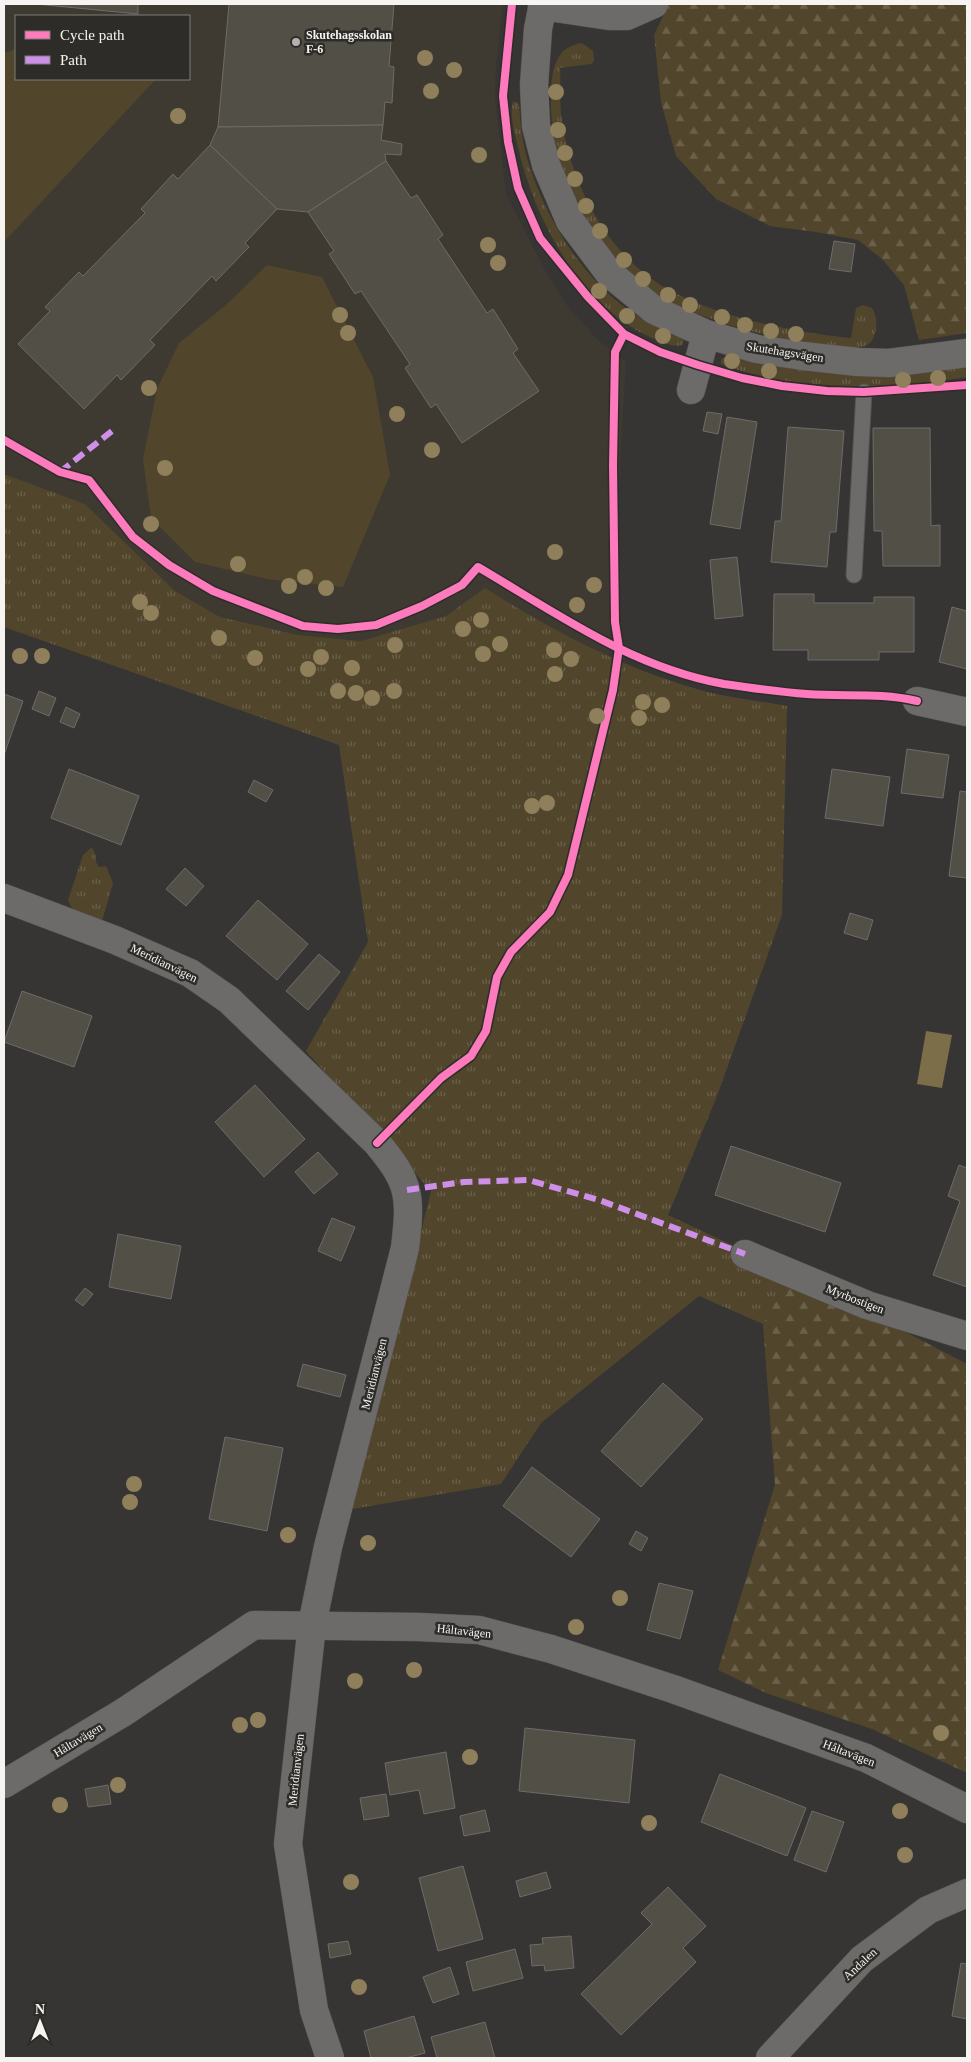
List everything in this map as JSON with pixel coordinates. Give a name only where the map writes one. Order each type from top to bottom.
[{"type":"street","name":"Skutehagsvägen","points":[[654,4],[627,16],[609,16],[542,5],[538,28],[534,85],[536,126],[546,165],[570,221],[609,273],[654,310],[706,334],[757,349],[858,362],[889,363],[967,353]]},
{"type":"street","points":[[691,390],[706,334]]},
{"type":"street","points":[[917,701],[967,712]]},
{"type":"street","name":"Meridianvägen","points":[[4,898],[115,940],[190,973],[229,1000],[377,1143],[396,1166],[407,1190],[409,1216],[405,1248],[328,1547],[312,1625],[288,1844],[314,2010],[330,2058]]},
{"type":"street","name":"Myrbostigen","points":[[745,1254],[868,1305],[967,1336]]},
{"type":"street","name":"Håltavägen","points":[[4,1784],[124,1712],[254,1625],[419,1627],[480,1630],[551,1649],[673,1689],[866,1758],[967,1809]]},
{"type":"street","name":"Andalen","points":[[770,2058],[862,1959],[928,1910],[967,1893]]},
{"type":"lane","points":[[854,574],[864,392]]},
{"type":"shaded area","points":[[4,4],[503,4],[496,65],[495,97],[506,194],[546,272],[568,307],[598,340],[626,362],[609,657],[528,616],[485,588],[446,616],[361,641],[298,635],[220,617],[175,591],[85,504],[4,474]]},
{"type":"shaded area","points":[[926,1031],[952,1035],[942,1088],[917,1084]]},
{"type":"green space","points":[[669,4],[967,4],[967,333],[919,340],[904,285],[882,259],[858,240],[770,226],[716,199],[676,156],[661,102],[654,35]]},
{"type":"green space","points":[[582,43],[593,51],[594,61],[591,64],[560,68],[561,115],[566,143],[590,207],[602,227],[632,262],[649,277],[669,290],[693,301],[719,311],[774,326],[851,338],[856,308],[863,305],[872,308],[876,321],[876,330],[871,342],[861,347],[843,348],[802,342],[738,328],[662,299],[635,280],[614,260],[580,212],[567,186],[558,158],[553,129],[551,91],[555,64],[564,50]]},
{"type":"green space","points":[[15,49],[15,80],[155,80],[4,242],[4,53]]},
{"type":"green space","points":[[513,102],[517,102],[519,105],[523,143],[534,179],[556,226],[570,248],[603,289],[623,306],[649,323],[682,338],[684,341],[682,345],[674,346],[661,342],[625,323],[602,304],[582,282],[564,257],[548,230],[525,175],[513,125]]},
{"type":"green space","points":[[267,265],[322,277],[373,377],[390,475],[343,587],[267,579],[195,562],[151,518],[143,459],[157,389],[179,343],[226,305]]},
{"type":"green space","points":[[732,356],[792,368],[849,374],[906,373],[967,367],[967,377],[875,386],[811,384],[779,380],[721,364],[721,359]]},
{"type":"green space","points":[[4,474],[85,504],[175,591],[220,617],[298,635],[361,641],[446,616],[485,588],[564,634],[618,661],[646,672],[704,691],[787,706],[782,915],[717,1096],[668,1215],[792,1273],[763,1324],[699,1296],[541,1423],[501,1484],[346,1510],[375,1419],[431,1191],[306,1051],[368,942],[339,745],[4,627]]},
{"type":"green space","points":[[92,847],[96,856],[96,862],[99,867],[106,866],[113,883],[102,921],[73,910],[68,900],[83,855]]},
{"type":"green space","points":[[792,1273],[967,1364],[967,1773],[872,1729],[766,1693],[718,1670],[775,1485],[763,1324]]},
{"type":"building","points":[[36,4],[138,4],[138,14]]},
{"type":"building","points":[[229,4],[394,4],[389,66],[394,67],[392,103],[385,102],[383,125],[218,127]]},
{"type":"building","points":[[383,125],[381,140],[402,144],[401,155],[385,154],[386,161],[308,212],[277,209],[210,145],[218,127]]},
{"type":"building","points":[[210,145],[277,209],[245,243],[249,247],[216,281],[212,276],[150,340],[155,345],[121,380],[117,375],[84,409],[18,344],[50,311],[45,307],[79,272],[83,276],[145,213],[141,209],[173,174],[178,179]]},
{"type":"building","points":[[386,161],[411,198],[417,195],[443,235],[438,239],[487,313],[493,309],[518,349],[513,353],[539,391],[462,443],[436,404],[431,408],[405,368],[410,364],[361,291],[355,294],[329,254],[334,251],[308,212]]},
{"type":"building","points":[[834,241],[855,244],[851,272],[829,269]]},
{"type":"building","points":[[707,412],[722,414],[718,434],[703,431]]},
{"type":"building","points":[[727,417],[757,422],[740,529],[710,524]]},
{"type":"building","points":[[788,427],[844,431],[836,532],[830,532],[827,567],[771,562],[775,521],[781,521]]},
{"type":"building","points":[[873,428],[930,428],[931,526],[940,525],[940,566],[883,566],[882,531],[874,531]]},
{"type":"building","points":[[737,557],[743,616],[715,619],[710,560]]},
{"type":"building","points":[[774,594],[814,594],[814,603],[874,603],[874,597],[914,597],[914,652],[879,652],[879,660],[808,660],[808,650],[773,650]]},
{"type":"building","points":[[952,607],[967,611],[967,669],[939,662]]},
{"type":"building","points":[[39,691],[56,698],[49,716],[32,709]]},
{"type":"building","points":[[4,694],[23,701],[4,755]]},
{"type":"building","points":[[66,707],[80,714],[74,728],[60,722]]},
{"type":"building","points":[[907,749],[949,755],[943,798],[901,793]]},
{"type":"building","points":[[69,769],[139,796],[121,845],[51,818]]},
{"type":"building","points":[[832,769],[890,777],[883,826],[825,818]]},
{"type":"building","points":[[254,780],[273,790],[266,802],[248,792]]},
{"type":"building","points":[[960,791],[967,792],[967,878],[949,876]]},
{"type":"building","points":[[185,868],[204,886],[186,906],[166,889]]},
{"type":"building","points":[[258,900],[308,944],[277,980],[226,936]]},
{"type":"building","points":[[850,913],[873,920],[867,940],[844,933]]},
{"type":"building","points":[[319,954],[340,972],[308,1010],[286,991]]},
{"type":"building","points":[[22,991],[92,1016],[74,1067],[4,1042]]},
{"type":"building","points":[[255,1085],[305,1139],[264,1177],[215,1122]]},
{"type":"building","points":[[731,1146],[841,1183],[825,1232],[715,1195]]},
{"type":"building","points":[[318,1152],[338,1174],[314,1194],[295,1172]]},
{"type":"building","points":[[959,1165],[967,1168],[967,1287],[933,1275],[960,1201],[948,1196]]},
{"type":"building","points":[[332,1218],[355,1227],[341,1261],[318,1251]]},
{"type":"building","points":[[118,1234],[181,1246],[171,1299],[109,1287]]},
{"type":"building","points":[[85,1288],[93,1294],[83,1306],[75,1300]]},
{"type":"building","points":[[303,1364],[346,1375],[340,1397],[297,1386]]},
{"type":"building","points":[[663,1383],[703,1419],[641,1487],[601,1451]]},
{"type":"building","points":[[225,1437],[283,1448],[267,1531],[209,1519]]},
{"type":"building","points":[[532,1467],[600,1519],[571,1557],[503,1506]]},
{"type":"building","points":[[636,1531],[648,1538],[641,1551],[629,1544]]},
{"type":"building","points":[[659,1583],[693,1591],[680,1639],[647,1630]]},
{"type":"building","points":[[525,1728],[635,1740],[629,1803],[519,1791]]},
{"type":"building","points":[[446,1752],[455,1808],[424,1814],[419,1790],[390,1795],[385,1763]]},
{"type":"building","points":[[720,1774],[806,1808],[787,1856],[701,1822]]},
{"type":"building","points":[[108,1785],[111,1804],[88,1807],[85,1789]]},
{"type":"building","points":[[386,1794],[389,1816],[364,1820],[360,1798]]},
{"type":"building","points":[[485,1810],[490,1831],[464,1836],[460,1816]]},
{"type":"building","points":[[812,1811],[844,1822],[826,1872],[794,1860]]},
{"type":"building","points":[[463,1866],[483,1939],[438,1951],[419,1878]]},
{"type":"building","points":[[546,1872],[551,1888],[520,1897],[516,1881]]},
{"type":"building","points":[[668,1887],[706,1926],[683,1948],[696,1962],[621,2035],[581,1994],[652,1924],[641,1913]]},
{"type":"building","points":[[571,1936],[574,1968],[545,1971],[544,1965],[532,1966],[530,1945],[543,1944],[542,1938]]},
{"type":"building","points":[[348,1941],[351,1954],[330,1958],[328,1944]]},
{"type":"building","points":[[515,1949],[523,1978],[473,1991],[466,1962]]},
{"type":"building","points":[[961,1963],[967,1964],[967,2019],[952,2016]]},
{"type":"building","points":[[450,1967],[459,1994],[433,2003],[423,1977]]},
{"type":"building","points":[[414,2016],[425,2053],[406,2058],[371,2058],[364,2031]]},
{"type":"building","points":[[485,2022],[495,2058],[437,2058],[431,2037]]},
{"type":"marked path","points":[[60,472],[112,431]]},
{"type":"marked path","points":[[407,1190],[464,1182],[528,1180],[599,1200],[745,1254]]},
{"type":"cycle path","points":[[512,4],[503,96],[508,142],[518,188],[540,238],[588,297],[624,334],[660,352],[698,365],[742,378],[782,386],[827,391],[864,392],[967,385]]},
{"type":"cycle path","points":[[377,1143],[441,1078],[471,1056],[486,1031],[497,977],[511,952],[550,912],[568,875],[613,690],[619,648],[615,622],[613,465],[615,352],[624,334]]},
{"type":"cycle path","points":[[4,440],[60,472],[89,480],[133,537],[169,565],[213,591],[303,626],[338,629],[376,625],[422,606],[462,585],[478,567],[596,637],[626,652],[690,676],[724,684],[776,691],[821,695],[862,695],[917,701]]},
{"type":"place","name":"Skutehagsskolan F-6","points":[[296,42]]}]
